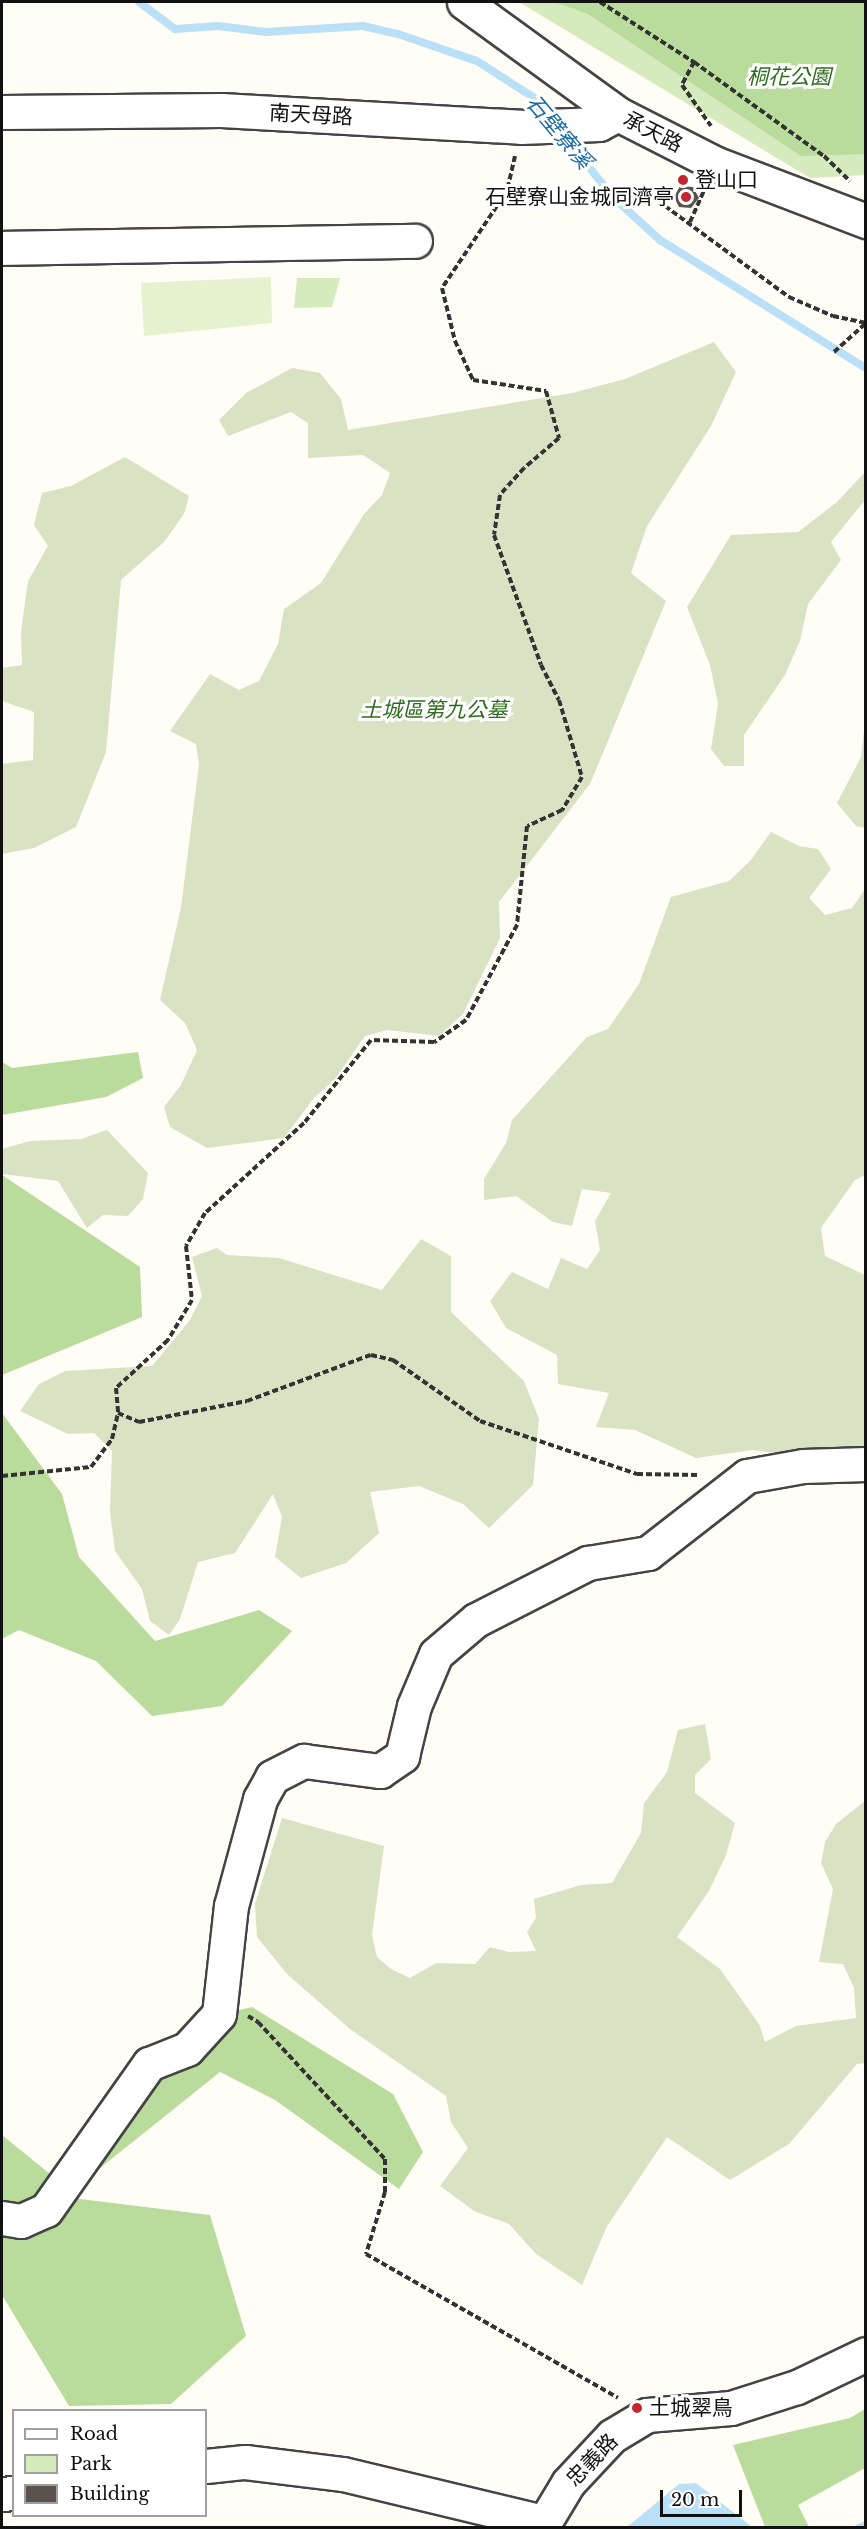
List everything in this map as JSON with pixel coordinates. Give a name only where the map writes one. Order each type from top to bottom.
[{"type":"street","name":"承天路","points":[[464,2],[609,119],[714,163],[866,221]]},
{"type":"street","name":"南天母路","points":[[2,112],[221,110],[521,127],[609,119]]},
{"type":"street","points":[[2,248],[415,241]]},
{"type":"street","points":[[2,2218],[21,2222],[46,2210],[149,2064],[187,2049],[219,2014],[231,1906],[260,1799],[272,1777],[304,1761],[380,1771],[402,1756],[414,1706],[436,1654],[476,1620],[588,1563],[648,1553],[747,1476],[803,1466],[866,1464]]},
{"type":"street","name":"忠義路","points":[[542,2524],[568,2483],[612,2436],[647,2415],[731,2408],[797,2387],[866,2354]]},
{"type":"street","points":[[207,2466],[245,2462],[343,2474],[542,2524]]},
{"type":"path","points":[[600,2],[694,62],[824,156],[858,189]]},
{"type":"path","points":[[694,62],[682,85],[715,133]]},
{"type":"path","points":[[2,1476],[91,1467],[112,1439],[118,1413],[116,1388],[168,1340],[192,1300],[186,1246],[206,1213],[304,1123],[371,1040],[434,1042],[466,1020],[517,925],[527,826],[562,810],[582,777],[559,700],[541,665],[494,535],[500,495],[524,468],[559,438],[546,391],[472,380],[455,341],[442,288],[507,191],[521,127]]},
{"type":"path","points":[[690,222],[705,188]]},
{"type":"path","points":[[665,206],[690,222],[789,297],[832,316],[849,316],[866,323],[834,352]]},
{"type":"path","points":[[118,1413],[139,1422],[247,1401],[371,1355],[393,1359],[480,1421],[637,1474],[703,1475]]},
{"type":"path","points":[[219,2014],[240,2012],[258,2022],[385,2159],[385,2192],[366,2254],[647,2415]]},
{"type":"green space","name":"桐花公園","points":[[519,2],[865,2],[865,175],[810,178]]},
{"type":"green space","name":"桐花公園","points":[[554,2],[865,2],[865,154],[801,156],[588,14]]},
{"type":"green space","points":[[271,277],[272,323],[144,336],[141,283]]},
{"type":"green space","points":[[297,278],[340,278],[332,307],[294,308]]},
{"type":"green space","name":"土城區第九公墓","points":[[714,342],[736,372],[711,426],[647,526],[631,573],[666,601],[590,784],[499,902],[500,938],[463,1014],[439,1036],[387,1030],[365,1036],[335,1079],[314,1098],[284,1138],[207,1148],[170,1127],[164,1107],[181,1085],[197,1050],[185,1023],[160,1000],[181,907],[199,764],[196,744],[170,731],[210,674],[239,690],[259,681],[278,644],[284,609],[321,583],[364,514],[382,495],[390,473],[363,455],[308,458],[308,423],[291,412],[228,436],[219,420],[246,393],[292,368],[320,373],[341,399],[348,430],[572,393],[625,379]]},
{"type":"green space","points":[[125,457],[189,496],[184,514],[164,542],[121,580],[106,752],[76,827],[34,848],[2,854],[2,764],[33,760],[34,712],[2,701],[2,668],[22,665],[21,632],[28,581],[48,546],[34,525],[42,493],[71,486]]},
{"type":"green space","points":[[865,472],[865,500],[831,542],[841,560],[808,604],[800,641],[785,675],[744,735],[744,766],[724,766],[711,749],[718,704],[710,665],[687,607],[731,535],[798,532],[837,502]]},
{"type":"green space","points":[[865,722],[865,828],[856,826],[837,803],[861,757]]},
{"type":"green space","points":[[771,832],[799,846],[818,849],[831,869],[809,898],[825,915],[852,908],[865,889],[865,1175],[855,1180],[821,1228],[825,1256],[865,1275],[865,1458],[816,1458],[753,1450],[696,1458],[635,1430],[596,1427],[609,1393],[558,1384],[557,1355],[506,1328],[490,1301],[512,1272],[548,1289],[561,1258],[587,1269],[600,1250],[595,1221],[611,1193],[582,1189],[572,1226],[553,1222],[516,1196],[484,1200],[484,1179],[506,1143],[512,1120],[587,1037],[608,1029],[639,984],[671,897],[729,881],[751,860]]},
{"type":"green space","points":[[138,1052],[143,1078],[106,1097],[2,1115],[2,1062],[12,1068]]},
{"type":"green space","points":[[107,1130],[148,1173],[143,1199],[128,1216],[103,1215],[87,1228],[58,1181],[2,1174],[2,1149],[30,1141],[81,1139]]},
{"type":"green space","points":[[2,1175],[140,1267],[142,1317],[2,1375]]},
{"type":"green space","points":[[421,1239],[451,1256],[451,1312],[524,1381],[539,1419],[533,1485],[489,1528],[463,1504],[419,1486],[370,1492],[379,1533],[346,1563],[301,1578],[275,1557],[282,1517],[273,1494],[235,1553],[198,1562],[180,1619],[169,1635],[150,1621],[142,1589],[115,1551],[110,1512],[112,1451],[94,1433],[68,1434],[20,1411],[39,1384],[65,1371],[152,1366],[190,1320],[202,1296],[192,1257],[217,1248],[227,1255],[279,1258],[382,1290]]},
{"type":"green space","points":[[2,1413],[62,1494],[79,1557],[155,1641],[259,1610],[292,1631],[222,1706],[152,1716],[96,1661],[19,1630],[2,1639]]},
{"type":"green space","points":[[705,1724],[711,1759],[695,1775],[695,1793],[735,1823],[726,1855],[709,1891],[677,1937],[720,1969],[759,2024],[765,2042],[796,2026],[856,2018],[854,1988],[843,1964],[819,1962],[833,1889],[821,1863],[825,1842],[836,1824],[865,1801],[865,2063],[857,2064],[789,2144],[730,2180],[667,2137],[607,2226],[582,2285],[536,2254],[509,2224],[474,2211],[440,2186],[468,2148],[451,2122],[446,2096],[350,2029],[287,1974],[257,1937],[255,1904],[282,1818],[384,1846],[372,1935],[377,1957],[391,1969],[410,1978],[436,1963],[475,1964],[490,1947],[509,1952],[536,1951],[527,1932],[536,1918],[534,1899],[581,1885],[612,1883],[641,1833],[644,1803],[667,1772],[678,1730]]},
{"type":"green space","points":[[252,2007],[393,2094],[423,2152],[399,2189],[275,2100],[220,2072],[64,2197],[210,2215],[246,2336],[171,2404],[69,2406],[2,2295],[2,2135],[50,2174],[121,2104],[197,2020]]},
{"type":"green space","points":[[865,2409],[865,2468],[798,2505],[809,2527],[765,2527],[733,2445],[850,2418]]},
{"type":"water","points":[[696,2483],[752,2527],[627,2527],[679,2484]]},
{"type":"building","name":"石壁寮山金城同濟亭","points":[[680,186],[693,187],[699,198],[691,208],[679,207],[674,197]]},
{"type":"waterway","name":"石壁寮溪","points":[[139,2],[175,29],[218,26],[266,32],[363,26],[398,34],[477,61],[536,99],[550,117]]},
{"type":"waterway","name":"石壁寮溪","points":[[563,135],[613,197],[660,240],[866,368]]},
{"type":"waterway","points":[[859,2528],[866,2525]]},
{"type":"place","name":"登山口","points":[[683,180]]},
{"type":"place","name":"石壁寮山金城同濟亭","points":[[686,197]]},
{"type":"place","name":"土城翠鳥","points":[[637,2408]]}]
